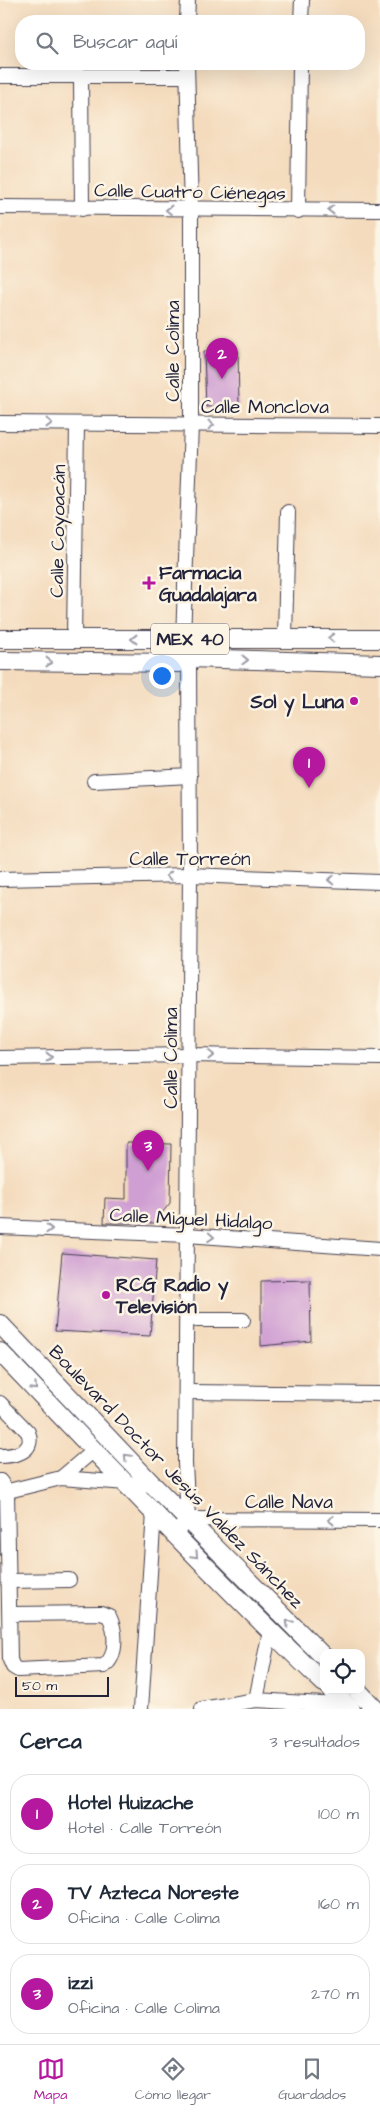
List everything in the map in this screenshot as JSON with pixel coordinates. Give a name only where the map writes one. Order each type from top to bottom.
[{"type":"main road","name":"MEX 40","points":[[0,639],[380,639]]},
{"type":"main road","name":"MEX 40","points":[[0,661],[179,663],[189,658],[380,664]]},
{"type":"main road","name":"Boulevard Doctor Jesús Valdez Sánchez","points":[[0,1324],[152,1485],[320,1653]]},
{"type":"main road","points":[[0,1352],[270,1632],[320,1679]]},
{"type":"main road","points":[[335,1694],[350,1709]]},
{"type":"street","points":[[187,15],[188,0]]},
{"type":"street","points":[[301,15],[302,0]]},
{"type":"street","points":[[0,76],[81,75],[187,70]]},
{"type":"street","name":"Calle Colima","points":[[183,639],[191,425],[191,210],[187,70]]},
{"type":"street","points":[[298,211],[300,70]]},
{"type":"street","points":[[81,75],[82,208]]},
{"type":"street","name":"Calle Cuatro Ciénegas","points":[[0,208],[380,210]]},
{"type":"street","name":"Calle Monclova","points":[[0,423],[380,426]]},
{"type":"street","name":"Calle Coyoacán","points":[[74,638],[76,424]]},
{"type":"street","points":[[286,638],[288,512]]},
{"type":"street","name":"Calle Colima","points":[[188,1519],[185,1462],[190,875],[189,658]]},
{"type":"street","points":[[94,781],[190,776]]},
{"type":"street","name":"Calle Torreón","points":[[0,879],[190,875],[380,882]]},
{"type":"street","points":[[0,1058],[189,1054],[380,1058]]},
{"type":"street","name":"Calle Miguel Hidalgo","points":[[0,1227],[187,1235],[380,1249]]},
{"type":"street","points":[[186,1314],[197,1320],[243,1320]]},
{"type":"street","points":[[186,1392],[380,1394]]},
{"type":"street","points":[[0,1403],[28,1432],[30,1438],[29,1445],[23,1452],[12,1456],[0,1456]]},
{"type":"street","points":[[61,1478],[94,1450]]},
{"type":"street","points":[[10,1614],[101,1613],[109,1616],[112,1623],[114,1653],[111,1661],[104,1666],[18,1670],[13,1667],[10,1660],[10,1614],[2,1488],[61,1478],[152,1485]]},
{"type":"street","points":[[141,1709],[154,1513]]},
{"type":"street","points":[[175,1534],[188,1519]]},
{"type":"street","name":"Calle Nava","points":[[188,1519],[380,1520]]},
{"type":"street","points":[[6,1574],[68,1580]]},
{"type":"street","points":[[256,1700],[270,1632]]},
{"type":"street","points":[[202,1709],[235,1706],[256,1700],[323,1704],[350,1709],[373,1699]]},
{"type":"building","points":[[204,351],[238,351],[239,406],[206,407]]},
{"type":"building","points":[[126,1143],[171,1144],[170,1203],[154,1223],[104,1223],[105,1198],[126,1199]]},
{"type":"building","name":"RCG Radio y Televisión","points":[[62,1253],[156,1260],[150,1336],[55,1331]]},
{"type":"building","points":[[310,1280],[311,1341],[261,1346],[261,1281]]},
{"type":"place","name":"TV Azteca Noreste","points":[[222,379]]},
{"type":"place","name":"Farmacia Guadalajara","points":[[149,583]]},
{"type":"place","name":"Sol y Luna","points":[[354,701]]},
{"type":"place","name":"Hotel Huizache","points":[[309,788]]},
{"type":"place","name":"izzi","points":[[148,1171]]},
{"type":"place","name":"RCG Radio y Televisión","points":[[106,1295]]}]
